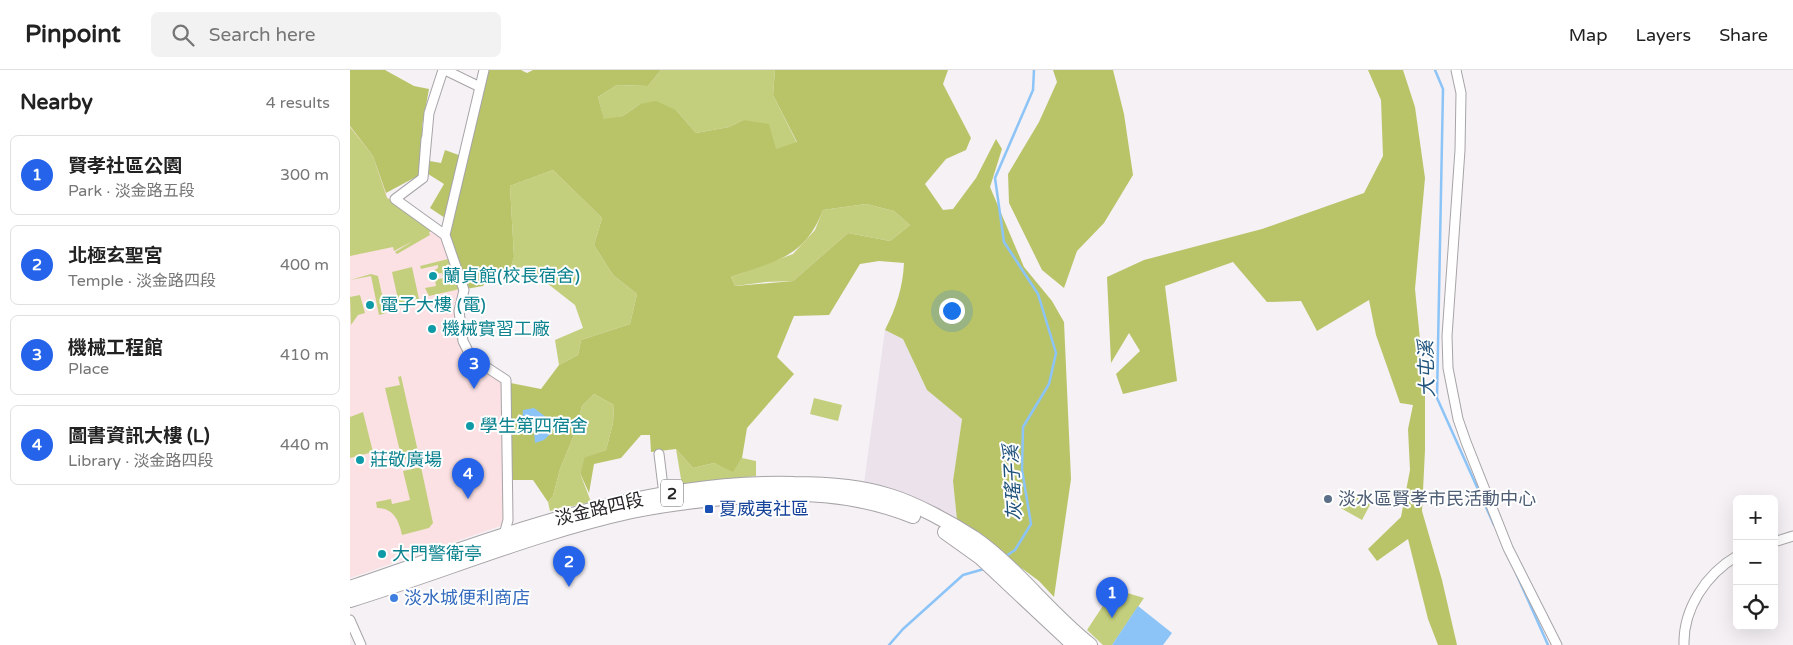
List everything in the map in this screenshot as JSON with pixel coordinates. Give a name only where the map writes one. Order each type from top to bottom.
[{"type":"main road","name":"淡金路四段","points":[[350,600],[507,541],[562,517],[701,488],[764,483],[832,484],[890,496],[938,518],[974,538],[985,555]]},
{"type":"main road","name":"淡金路四段","points":[[350,588],[507,541],[631,512],[667,505],[764,494],[809,493],[850,497],[887,506],[928,522],[985,555]]},
{"type":"main road","name":"2","points":[[985,555],[1055,612],[1090,645]]},
{"type":"main road","name":"2","points":[[1007,574],[1074,645]]},
{"type":"street","points":[[445,235],[395,198],[423,178],[429,113],[444,70],[480,87]]},
{"type":"street","points":[[484,70],[445,235],[464,290],[459,311],[463,341],[471,357],[506,380],[507,541]]},
{"type":"street","points":[[1456,70],[1461,92],[1460,150],[1447,336],[1448,368],[1458,419],[1466,442],[1508,548],[1557,645]]},
{"type":"street","points":[[423,178],[426,139]]},
{"type":"street","points":[[659,454],[664,495]]},
{"type":"street","points":[[1778,541],[1793,536]]},
{"type":"street","points":[[1684,645],[1685,629],[1701,590],[1709,576],[1733,559]]},
{"type":"street","points":[[350,620],[361,645]]},
{"type":"shaded area","points":[[350,126],[373,156],[388,198],[400,204],[441,236],[460,290],[455,308],[461,345],[506,382],[506,524],[350,578]]},
{"type":"shaded area","points":[[885,330],[903,339],[927,390],[962,419],[953,481],[957,520],[917,499],[864,483]]},
{"type":"green space","points":[[350,70],[385,70],[414,86],[429,89],[422,126],[424,160],[441,163],[445,150],[464,157],[485,70],[521,70],[527,73],[533,70],[661,70],[648,86],[617,85],[598,97],[604,119],[623,116],[640,104],[656,101],[676,110],[696,133],[729,127],[743,120],[769,124],[776,149],[797,142],[773,95],[775,70],[948,70],[943,84],[971,138],[966,150],[946,159],[925,184],[943,210],[953,209],[976,178],[996,139],[1002,149],[990,187],[1024,267],[1052,301],[1064,322],[1071,479],[1054,597],[1039,581],[957,520],[953,481],[962,419],[927,390],[903,339],[885,330],[898,297],[904,263],[879,261],[860,264],[829,315],[794,316],[777,357],[794,374],[747,428],[742,458],[733,472],[714,463],[693,468],[676,449],[651,452],[650,435],[641,435],[621,458],[594,464],[589,493],[580,473],[585,457],[606,450],[613,423],[614,405],[594,394],[582,406],[574,435],[560,469],[553,496],[548,502],[533,480],[507,480],[506,382],[541,389],[559,365],[578,355],[581,340],[630,324],[637,294],[613,275],[594,245],[602,218],[553,170],[510,186],[514,257],[509,273],[492,268],[483,286],[460,290],[441,236],[448,220],[430,208],[444,184],[425,172],[386,193],[373,156],[350,126]],"holes":[[[866,204],[894,211],[910,225],[890,241],[848,233],[793,281],[735,286],[731,277],[787,256],[807,239],[823,210]]]},
{"type":"green space","points":[[661,70],[775,70],[773,95],[797,143],[775,150],[743,120],[729,127],[696,133],[676,110],[640,104],[623,116],[604,120],[598,97],[617,85],[648,86]]},
{"type":"green space","points":[[1053,70],[1113,70],[1124,114],[1133,175],[1104,223],[1077,251],[1064,288],[1042,270],[1009,203],[1008,174],[1039,122],[1057,82]]},
{"type":"green space","points":[[1368,70],[1403,70],[1415,107],[1425,178],[1415,289],[1425,390],[1422,511],[1442,580],[1457,645],[1438,645],[1428,619],[1408,539],[1377,561],[1368,549],[1401,517],[1410,470],[1408,429],[1413,405],[1400,403],[1376,335],[1369,300],[1317,331],[1301,301],[1267,302],[1233,262],[1165,286],[1177,381],[1123,394],[1116,374],[1140,351],[1129,333],[1111,363],[1107,277],[1144,260],[1262,229],[1364,193],[1383,156],[1381,100]]},
{"type":"green space","points":[[350,127],[373,156],[387,198],[400,204],[434,230],[429,232],[430,235],[397,254],[395,252],[413,241],[394,251],[393,247],[350,256]]},
{"type":"green space","points":[[553,170],[602,218],[594,245],[613,275],[637,294],[630,324],[581,340],[578,355],[559,365],[555,340],[583,328],[575,305],[525,266],[509,273],[514,257],[510,186]]},
{"type":"green space","points":[[866,204],[894,211],[910,225],[890,241],[848,233],[793,281],[735,286],[731,277],[793,254],[815,230],[823,210]]},
{"type":"green space","points":[[448,259],[460,289],[429,296],[425,288],[436,286],[435,280],[443,278],[442,273],[434,274],[433,271],[438,268],[438,265],[421,269],[420,266]]},
{"type":"green space","points":[[412,267],[419,299],[399,304],[392,272]]},
{"type":"green space","points":[[371,274],[378,276],[386,313],[379,315],[371,276],[350,280]]},
{"type":"green space","points":[[360,295],[365,313],[358,315],[351,325],[350,297]]},
{"type":"green space","points":[[401,376],[419,456],[402,460],[385,388],[400,385],[398,377]]},
{"type":"green space","points":[[594,394],[614,405],[613,423],[606,450],[586,457],[580,473],[591,502],[550,511],[548,502],[553,496],[560,469],[574,435],[582,406]]},
{"type":"green space","points":[[814,398],[842,405],[838,421],[810,414]]},
{"type":"green space","points":[[363,412],[373,452],[350,458],[350,417]]},
{"type":"green space","points":[[676,449],[693,468],[714,463],[733,471],[742,458],[756,461],[756,476],[682,485]]},
{"type":"green space","points":[[421,467],[433,523],[429,528],[402,535],[395,516],[388,510],[377,508],[376,502],[391,499],[392,504],[410,500],[403,471]]},
{"type":"green space","points":[[1346,489],[1371,503],[1362,520],[1337,506]]},
{"type":"green space","points":[[1114,589],[1144,598],[1112,645],[1103,645],[1087,630]]},
{"type":"water","points":[[534,408],[547,418],[550,434],[544,440],[535,443],[534,431],[522,426],[523,410]]},
{"type":"water","points":[[1138,606],[1172,633],[1163,645],[1112,645]]},
{"type":"waterway","name":"灰瑤子溪","points":[[1006,556],[1015,550],[1031,524],[1022,470],[1023,427],[1049,384],[1056,353],[1038,294],[1004,242],[995,178],[1033,90],[1034,70]]},
{"type":"waterway","name":"大屯溪","points":[[1435,70],[1443,89],[1437,398],[1494,525]]},
{"type":"waterway","name":"灰瑤子溪","points":[[889,645],[903,629],[963,575],[984,569]]},
{"type":"waterway","name":"大屯溪","points":[[1516,573],[1548,645]]},
{"type":"place","name":"蘭貞館(校長宿舍)","points":[[433,276]]},
{"type":"place","name":"電子大樓 (電)","points":[[370,305]]},
{"type":"place","name":"機械實習工廠","points":[[432,329]]},
{"type":"place","name":"機械工程館","points":[[474,389]]},
{"type":"place","name":"學生第四宿舍","points":[[470,426]]},
{"type":"place","name":"莊敬廣場","points":[[360,460]]},
{"type":"place","name":"圖書資訊大樓 (L)","points":[[468,499]]},
{"type":"place","name":"淡水區賢孝市民活動中心","points":[[1328,499]]},
{"type":"place","name":"夏威夷社區","points":[[709,509]]},
{"type":"place","name":"大門警衛亭","points":[[382,554]]},
{"type":"place","name":"北極玄聖宮","points":[[569,587]]},
{"type":"place","name":"淡水城便利商店","points":[[394,598]]},
{"type":"place","name":"賢孝社區公園","points":[[1112,618]]}]
